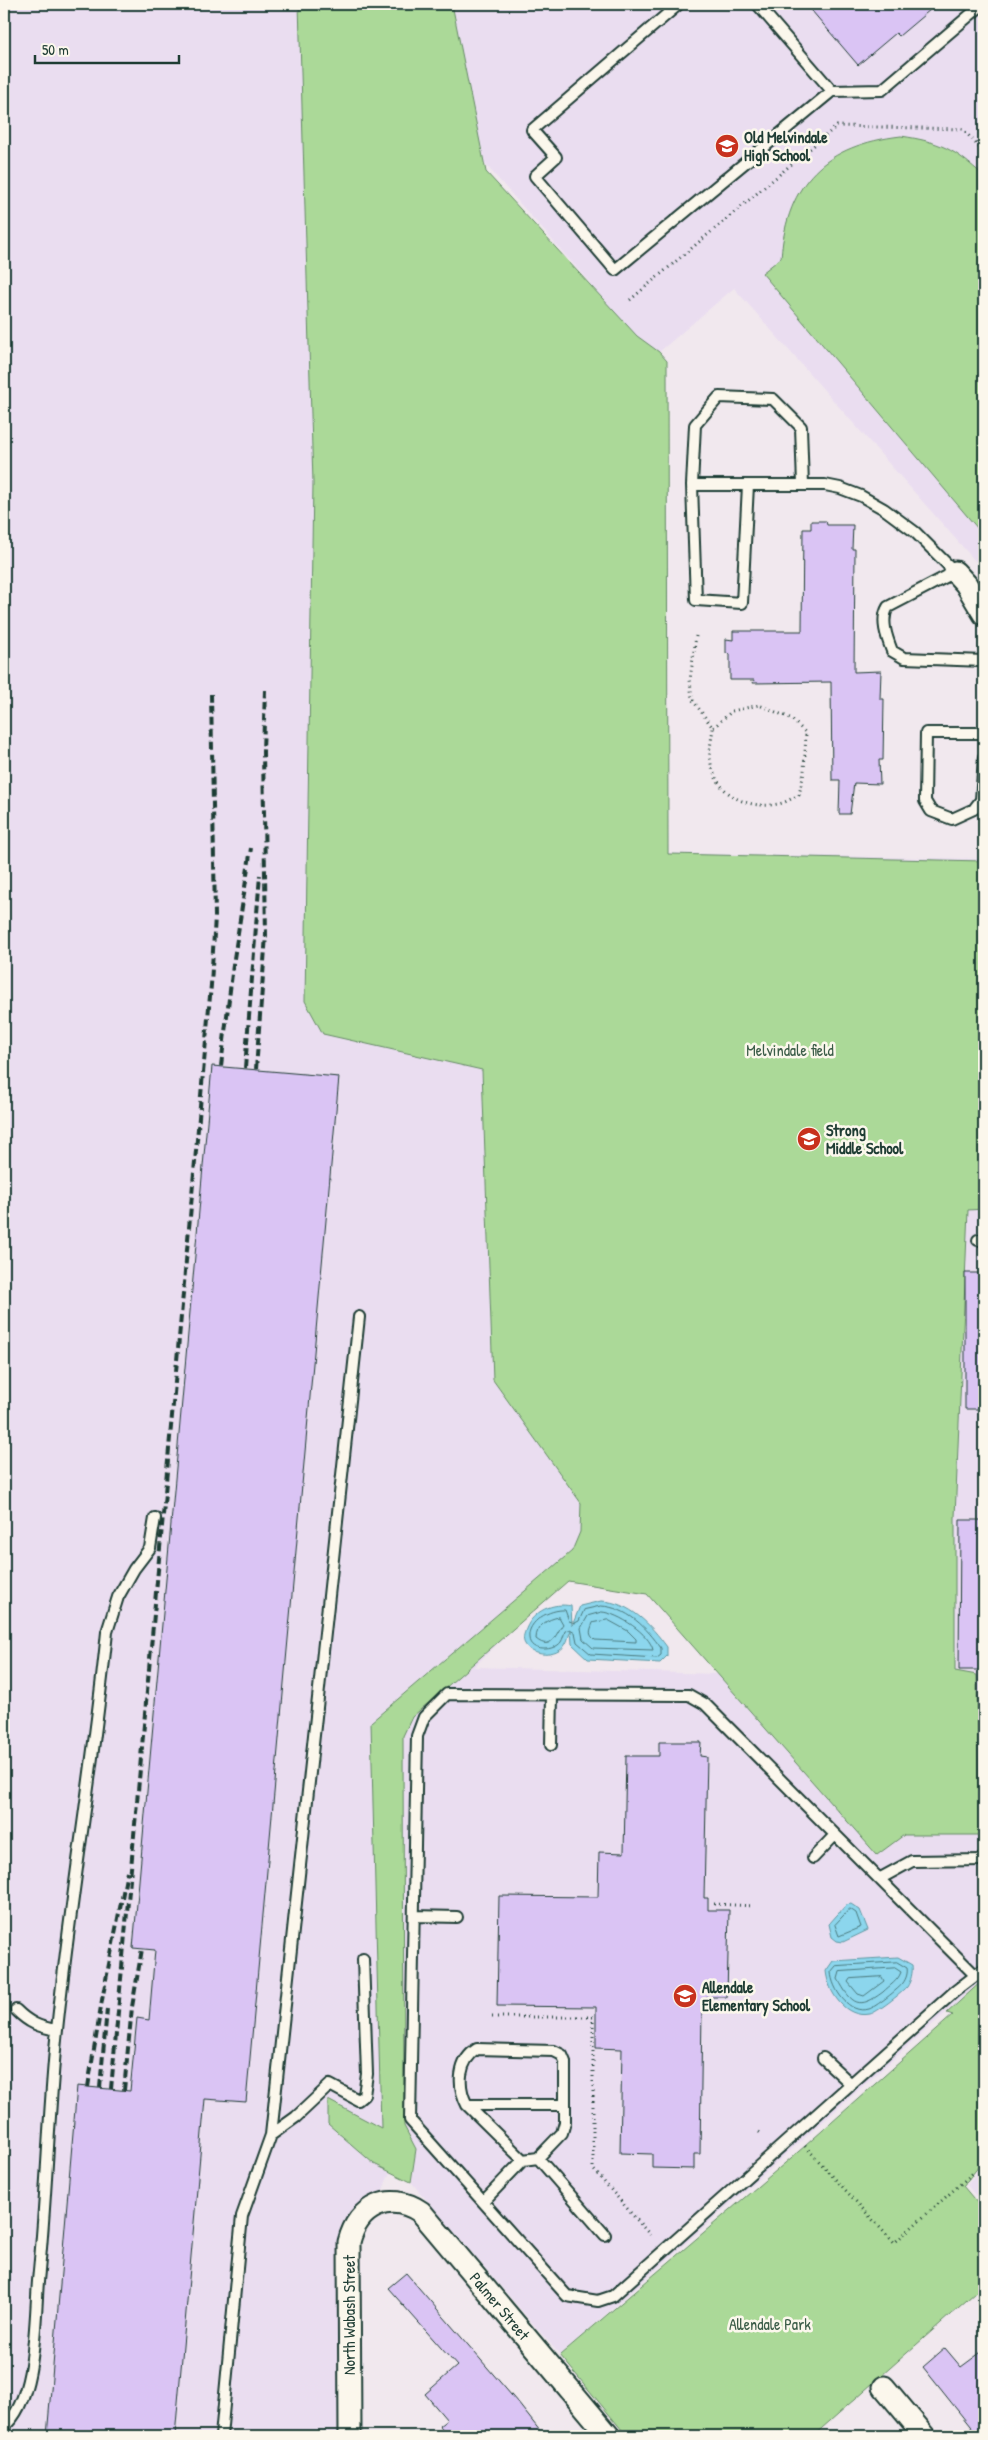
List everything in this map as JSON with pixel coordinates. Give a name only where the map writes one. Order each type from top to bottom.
[{"type":"street","points":[[955,572],[966,584],[984,614]]},
{"type":"street","name":"Palmer Street","points":[[377,2206],[392,2202],[401,2203],[421,2212],[608,2436]]},
{"type":"street","name":"North Wabash Street","points":[[350,2436],[349,2242],[357,2221],[365,2212],[377,2206]]},
{"type":"street","points":[[884,2387],[925,2436]]},
{"type":"lane","points":[[679,4],[532,130],[556,157],[535,176],[615,270],[832,91],[882,90],[983,4]]},
{"type":"lane","points":[[757,4],[832,91]]},
{"type":"lane","points":[[748,485],[742,603],[696,600],[692,485],[695,425],[718,397],[773,399],[801,427],[803,485]]},
{"type":"lane","points":[[692,485],[825,485],[840,488],[861,496],[884,509],[914,532],[955,572],[888,607],[884,613],[884,622],[892,651],[904,658],[984,661]]},
{"type":"lane","points":[[984,733],[926,733],[924,801],[931,811],[952,819],[974,809],[981,800],[984,757]]},
{"type":"lane","points":[[221,2436],[242,2216],[271,2135],[359,1317]]},
{"type":"lane","points":[[4,2426],[17,2414],[22,2404],[29,2374],[43,2234],[57,2030],[107,1632],[118,1597],[134,1569],[150,1548],[155,1518]]},
{"type":"lane","points":[[447,1694],[689,1695],[705,1704],[835,1834],[879,1879],[980,1973],[954,1992],[614,2296],[598,2301],[567,2296],[410,2120],[417,1736],[424,1718],[447,1694]]},
{"type":"lane","points":[[551,1745],[552,1694]]},
{"type":"lane","points":[[813,1858],[835,1834]]},
{"type":"lane","points":[[879,1879],[912,1861],[984,1860]]},
{"type":"lane","points":[[414,1916],[457,1917]]},
{"type":"lane","points":[[271,2135],[296,2117],[330,2085],[358,2100],[364,2095],[367,2074],[363,1959]]},
{"type":"lane","points":[[16,2010],[27,2021],[39,2027],[57,2030]]},
{"type":"lane","points":[[483,2202],[522,2160],[538,2158],[562,2133],[565,2122],[565,2062],[562,2055],[554,2051],[476,2049],[467,2055],[461,2065],[463,2096],[467,2105],[522,2160]]},
{"type":"lane","points":[[823,2058],[851,2084]]},
{"type":"lane","points":[[467,2105],[565,2105]]},
{"type":"lane","points":[[538,2158],[605,2235]]},
{"type":"path","points":[[630,300],[837,126],[963,129],[984,154]]},
{"type":"path","points":[[696,636],[690,680],[692,699],[714,728],[710,758],[717,781],[730,797],[751,805],[779,804],[799,794],[804,772],[806,733],[790,718],[759,706],[732,711],[714,728]]},
{"type":"path","points":[[714,1904],[753,1906]]},
{"type":"path","points":[[710,2006],[751,2008]]},
{"type":"path","points":[[492,2017],[593,2016],[593,2169],[650,2235]]},
{"type":"path","points":[[805,2146],[894,2243],[974,2172]]},
{"type":"shaded area","points":[[4,4],[299,4],[313,483],[482,1070],[493,1380],[581,1503],[583,1559],[474,1667],[719,1674],[877,1855],[620,885],[590,283],[344,4],[984,4],[984,571],[734,288],[659,352],[667,361],[668,853],[984,859],[984,1979],[560,2355],[411,2182],[416,2149],[406,2131],[377,2205],[357,2221],[350,2436],[4,2436]]},
{"type":"shaded area","points":[[984,2164],[984,2206],[967,2185]]},
{"type":"green space","name":"Melvindale field","points":[[299,4],[452,4],[486,172],[637,336],[659,352],[667,361],[668,854],[984,861],[984,1209],[968,1210],[955,1517],[955,1671],[977,1675],[979,1835],[904,1835],[877,1855],[647,1594],[568,1581],[412,1717],[403,1736],[404,2126],[416,2149],[411,2182],[374,2164],[328,2124],[328,2100],[381,2128],[371,1722],[572,1551],[580,1532],[581,1503],[493,1380],[482,1070],[323,1034],[305,1001],[313,483]]},
{"type":"green space","points":[[901,136],[927,141],[946,148],[964,159],[984,176],[984,536],[762,273],[781,258],[785,231],[792,208],[802,188],[815,172],[832,158],[851,148]]},
{"type":"green space","name":"Allendale Park","points":[[984,1979],[984,2160],[963,2186],[984,2211],[984,2285],[813,2436],[627,2436],[560,2355],[805,2146],[953,2015],[947,2013]]},
{"type":"water","points":[[601,1601],[612,1602],[639,1616],[667,1647],[667,1656],[660,1663],[588,1659],[572,1644],[571,1630],[565,1645],[551,1654],[533,1651],[525,1644],[524,1637],[529,1623],[533,1617],[544,1609],[557,1605],[571,1606],[572,1626],[580,1606]]},
{"type":"water","points":[[851,1904],[860,1910],[868,1930],[843,1942],[837,1941],[832,1937],[829,1924],[846,1905]]},
{"type":"water","points":[[898,1957],[912,1965],[910,1982],[900,1994],[878,2010],[870,2014],[853,2012],[839,2002],[834,1995],[827,1979],[826,1971],[833,1961]]},
{"type":"building","points":[[806,4],[937,4],[899,36],[896,33],[858,65]]},
{"type":"building","points":[[811,521],[826,521],[827,525],[853,525],[852,549],[855,549],[854,672],[881,671],[880,699],[884,699],[883,760],[879,760],[880,784],[854,783],[850,814],[839,814],[840,780],[832,780],[831,682],[753,683],[754,680],[730,680],[730,654],[726,653],[726,639],[733,640],[733,631],[802,631],[803,529],[811,529]]},
{"type":"building","points":[[212,1066],[339,1077],[246,2102],[205,2099],[175,2436],[47,2436],[77,2086],[130,2091],[137,2018],[149,2020],[155,1950],[133,1948]]},
{"type":"building","points":[[965,1273],[984,1273],[984,1409],[965,1409]]},
{"type":"building","points":[[960,1520],[984,1520],[984,1670],[959,1670]]},
{"type":"building","points":[[659,1742],[701,1742],[700,1756],[707,1757],[704,1898],[708,1898],[708,1910],[729,1910],[727,1997],[706,1997],[706,2009],[702,2009],[700,2154],[694,2154],[694,2169],[652,2168],[652,2154],[620,2153],[622,2049],[596,2048],[596,2007],[497,2006],[499,1896],[598,1897],[599,1852],[624,1853],[626,1756],[659,1756]]},
{"type":"building","points":[[406,2273],[544,2436],[448,2436],[439,2426],[447,2420],[425,2394],[457,2366],[388,2288]]},
{"type":"building","points":[[945,2348],[961,2367],[984,2350],[984,2436],[978,2436],[923,2367]]},
{"type":"railway","points":[[256,1069],[266,935],[263,752],[265,690]]},
{"type":"railway","points":[[111,2089],[211,985],[215,916],[211,694]]},
{"type":"railway","points":[[221,1066],[233,965],[251,848]]},
{"type":"railway","points":[[245,1068],[260,875]]},
{"type":"railway","points":[[88,2087],[102,2000],[127,1872]]},
{"type":"railway","points":[[124,2090],[132,2007],[142,1949]]},
{"type":"railway","points":[[100,2088],[107,2009]]},
{"type":"place","name":"Old Melvindale High School","points":[[727,146]]},
{"type":"place","name":"Strong Middle School","points":[[809,1139]]},
{"type":"place","name":"Allendale Elementary School","points":[[685,1996]]}]
